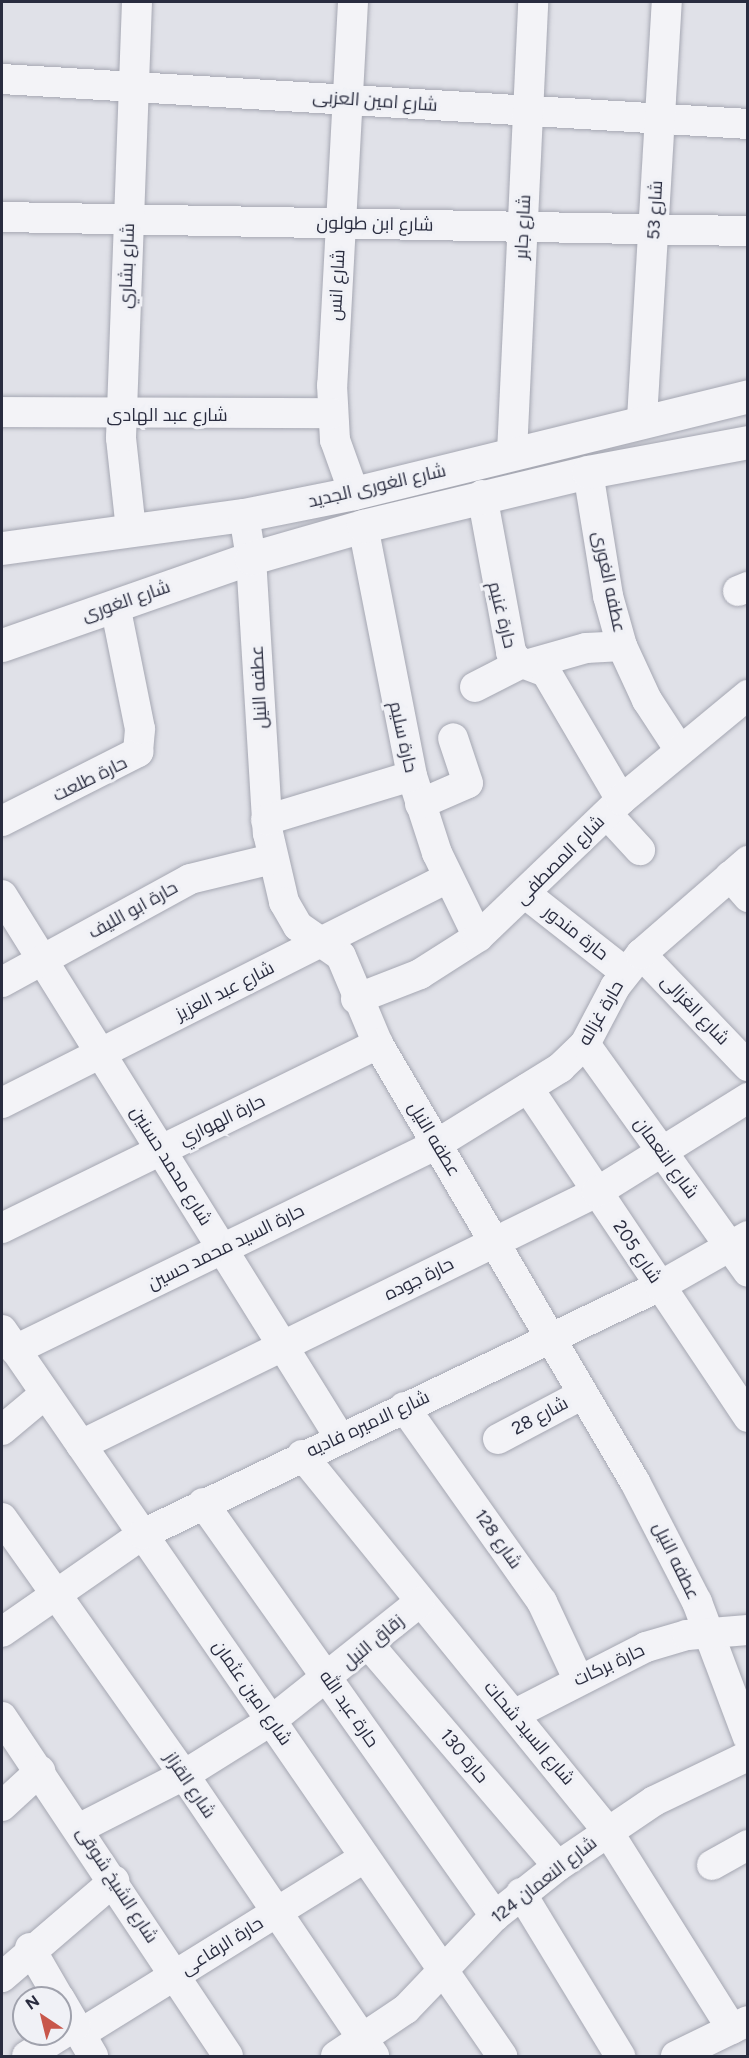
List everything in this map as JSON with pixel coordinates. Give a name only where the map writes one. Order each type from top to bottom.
[{"type":"street","name":"شارع بشاري","points":[[131,530],[122,417],[137,2]]},
{"type":"street","name":"شارع انس","points":[[353,2],[332,413],[354,493]]},
{"type":"street","name":"شارع جابر","points":[[512,453],[533,2]]},
{"type":"street","name":"شارع 53","points":[[642,419],[667,2]]},
{"type":"street","name":"شارع امين العزبى","points":[[2,79],[348,99],[660,121],[747,124]]},
{"type":"street","name":"شارع ابن طولون","points":[[2,217],[747,231]]},
{"type":"street","name":"شارع الغورى الجديد","points":[[2,548],[244,515],[354,493],[642,419],[747,396]]},
{"type":"street","name":"شارع عبد الهادى","points":[[2,412],[122,417],[332,413]]},
{"type":"street","name":"شارع الغورى الجديد","points":[[251,558],[482,495],[588,472],[746,448]]},
{"type":"street","name":"عطفه الغورى","points":[[588,472],[608,596],[622,646],[647,700],[680,749]]},
{"type":"street","points":[[435,474],[441,506]]},
{"type":"street","name":"حارة غنيم","points":[[482,495],[504,627],[513,657],[546,672],[614,807],[640,850]]},
{"type":"street","name":"عطفه النيل","points":[[244,515],[251,558],[266,820],[272,859],[291,916],[341,956],[356,999],[378,1044],[657,1521],[709,1632],[747,1738]]},
{"type":"street","name":"حارة سليم","points":[[363,526],[412,776],[448,878],[478,937]]},
{"type":"street","name":"شارع الغورى","points":[[2,645],[251,558]]},
{"type":"street","name":"حارة طلعت","points":[[2,821],[138,752],[140,729],[115,605]]},
{"type":"street","points":[[475,687],[527,663],[586,648],[622,646]]},
{"type":"street","name":"شارع المصطفى","points":[[356,999],[420,974],[478,937],[527,894],[614,807],[680,749],[747,695]]},
{"type":"street","points":[[420,804],[465,786],[469,779],[465,751]]},
{"type":"street","points":[[266,820],[412,776]]},
{"type":"street","name":"حارة ابو الليف","points":[[2,982],[190,879],[272,859]]},
{"type":"street","name":"شارع عبد العزيز","points":[[2,1103],[448,878]]},
{"type":"street","name":"حارة غزاله","points":[[437,1144],[528,1088],[585,1044],[633,963],[742,878]]},
{"type":"street","name":"حارة مندور","points":[[527,894],[633,963]]},
{"type":"street","name":"شارع محمد حسنين","points":[[2,896],[340,1438]]},
{"type":"street","name":"شارع الغزالى","points":[[633,963],[747,1066]]},
{"type":"street","name":"حارة الهواري","points":[[2,1228],[378,1044]]},
{"type":"street","name":"شارع النعمان","points":[[585,1044],[664,1154],[742,1252]]},
{"type":"street","name":"شارع 205","points":[[528,1088],[745,1409]]},
{"type":"street","name":"حارة جوده","points":[[81,1445],[597,1192],[664,1154],[747,1098]]},
{"type":"street","name":"حارة السيد محمد حسين","points":[[8,1340],[222,1249],[437,1144]]},
{"type":"street","name":"شارع الاميره فاديه","points":[[2,1632],[55,1591],[143,1534],[203,1503],[660,1286],[742,1252]]},
{"type":"street","name":"شارع امين عثمان","points":[[8,1340],[502,2056]]},
{"type":"street","points":[[2,1430],[45,1394]]},
{"type":"street","name":"شارع 28","points":[[498,1439],[583,1394]]},
{"type":"street","name":"شارع 128","points":[[404,1407],[542,1602],[578,1679]]},
{"type":"street","name":"شارع السيد شحات","points":[[302,1455],[420,1602],[515,1714],[607,1830],[740,2025]]},
{"type":"street","name":"حارة عبد الله","points":[[203,1503],[495,1916]]},
{"type":"street","name":"شارع القزاز","points":[[2,1518],[184,1774],[274,1913],[368,2048]]},
{"type":"street","name":"زقاق النيل","points":[[80,1828],[184,1774],[272,1720],[370,1646],[420,1602]]},
{"type":"street","name":"حارة بركات","points":[[515,1714],[578,1679],[646,1647],[709,1632],[747,1630]]},
{"type":"street","name":"حارة 130","points":[[370,1646],[558,1866]]},
{"type":"street","name":"شارع الشيخ شوقى","points":[[2,1717],[80,1828],[228,2056]]},
{"type":"street","name":"شارع النعمان 124","points":[[336,2056],[368,2048],[445,1974],[495,1916],[521,1893],[607,1830],[747,1756]]},
{"type":"street","points":[[2,1806],[40,1771]]},
{"type":"street","points":[[712,1865],[747,1845]]},
{"type":"street","name":"حارة الرفاعى","points":[[27,2056],[83,2039],[175,1975],[365,1857]]},
{"type":"street","points":[[2,1977],[30,1948],[114,1881]]},
{"type":"street","points":[[521,1893],[620,2056]]},
{"type":"street","points":[[30,1948],[52,1986]]},
{"type":"street","points":[[72,2020],[83,2039]]},
{"type":"street","points":[[676,2056],[707,2050],[740,2025]]}]
